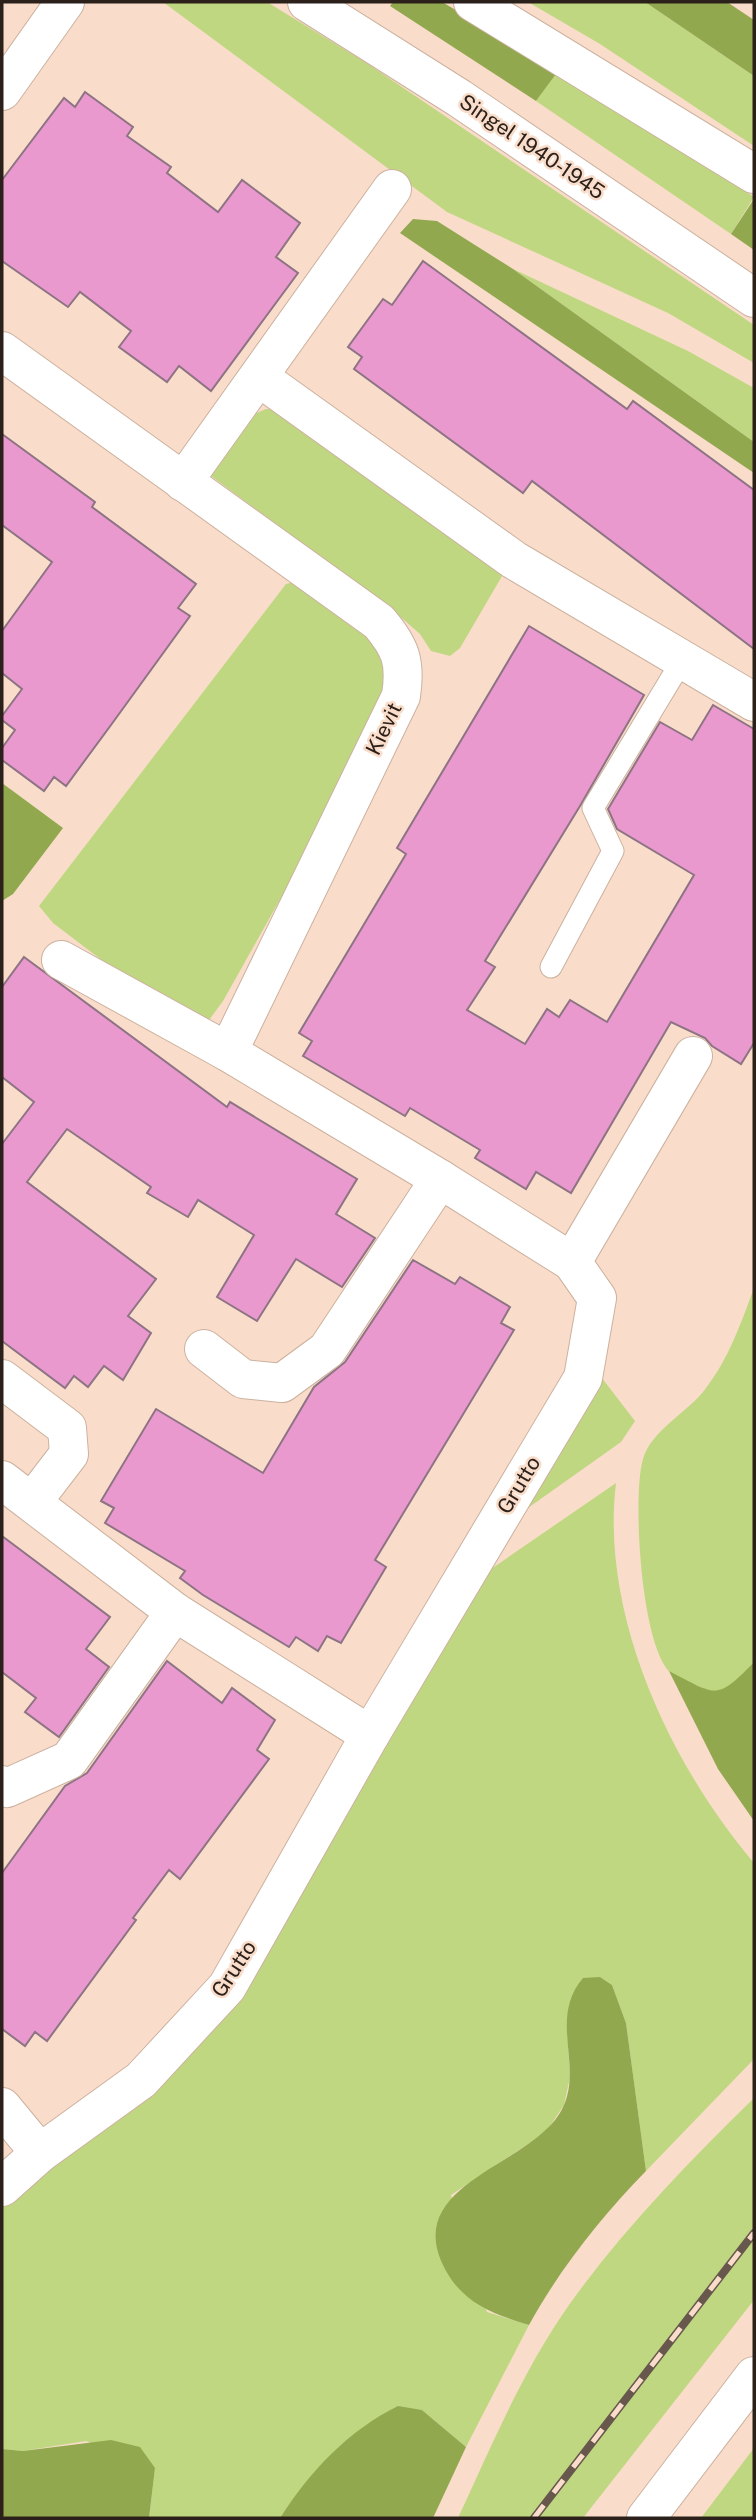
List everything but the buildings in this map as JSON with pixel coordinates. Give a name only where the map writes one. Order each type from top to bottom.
[{"type":"street","points":[[2,91],[65,2]]},
{"type":"street","name":"Singel 1940-1945","points":[[307,2],[459,98],[754,298]]},
{"type":"street","points":[[473,2],[754,174]]},
{"type":"street","points":[[183,482],[260,378],[392,189]]},
{"type":"street","name":"Kievit","points":[[2,351],[379,622],[397,643],[404,671],[401,696],[228,1052]]},
{"type":"street","points":[[260,378],[514,560],[754,702]]},
{"type":"street","points":[[61,960],[228,1052],[440,1179],[327,1350],[282,1383],[243,1379],[204,1349]]},
{"type":"street","points":[[572,1262],[693,1056]]},
{"type":"street","name":"Grutto","points":[[2,2187],[40,2153],[141,2080],[227,1987],[370,1735],[583,1378],[597,1298],[572,1262],[440,1179]]},
{"type":"street","points":[[2,1379],[67,1428],[69,1454],[33,1502]]},
{"type":"street","points":[[2,1480],[175,1612],[370,1735]]},
{"type":"street","points":[[2,1785],[7,1788],[69,1760],[175,1612]]},
{"type":"street","points":[[2,2108],[40,2153]]},
{"type":"street","points":[[646,2518],[754,2376]]},
{"type":"lane","points":[[551,967],[613,851],[593,808],[682,659]]},
{"type":"green space","points":[[163,2],[267,2],[365,62],[754,325],[754,363],[668,313],[447,212]]},
{"type":"green space","points":[[393,2],[442,2],[559,70],[536,101],[390,6]]},
{"type":"green space","points":[[528,2],[645,2],[754,76],[754,146],[600,44]]},
{"type":"green space","points":[[645,2],[727,2],[754,20],[754,76]]},
{"type":"green space","points":[[559,70],[602,95],[754,197],[731,234],[536,101]]},
{"type":"green space","points":[[754,199],[754,250],[731,234]]},
{"type":"green space","points":[[413,219],[437,221],[513,269],[754,442],[754,473],[400,233]]},
{"type":"green space","points":[[513,269],[688,351],[754,388],[754,442]]},
{"type":"green space","points":[[266,409],[275,409],[505,571],[460,648],[450,656],[431,651],[420,634],[396,613],[207,473],[250,416]]},
{"type":"green space","points":[[303,580],[414,661],[223,1001],[204,1027],[190,1027],[53,923],[39,906],[286,584]]},
{"type":"green space","points":[[2,783],[63,828],[13,894],[2,901]]},
{"type":"green space","points":[[754,1288],[754,1662],[732,1686],[715,1692],[672,1674],[660,1657],[652,1633],[642,1569],[638,1504],[640,1478],[643,1459],[654,1439],[699,1397],[714,1377],[734,1340]]},
{"type":"green space","points":[[598,1373],[635,1421],[621,1442],[511,1520]]},
{"type":"green space","points":[[616,1483],[614,1533],[619,1584],[630,1635],[647,1685],[669,1734],[695,1780],[723,1824],[754,1863],[754,2059],[646,2171],[626,2023],[612,1985],[600,1977],[567,2028],[570,2077],[564,2105],[546,2132],[451,2195],[487,2312],[529,2325],[466,2447],[422,2410],[290,2503],[280,2518],[149,2518],[155,2468],[86,2441],[23,2451],[2,2449],[2,2208],[163,2076],[478,1578]]},
{"type":"green space","points":[[754,1662],[754,1821],[718,1769],[669,1671],[697,1685],[715,1690],[731,1684]]},
{"type":"green space","points":[[600,1977],[612,1985],[626,2023],[646,2171],[582,2244],[529,2325],[501,2316],[467,2297],[442,2263],[436,2235],[442,2212],[458,2192],[550,2126],[564,2105],[570,2073],[568,2009],[573,1993],[583,1978]]},
{"type":"green space","points":[[754,2098],[754,2300],[583,2518],[458,2518],[522,2382],[569,2305],[634,2223]]},
{"type":"green space","points":[[398,2406],[422,2410],[466,2447],[433,2518],[280,2518],[304,2484],[332,2454],[363,2427]]},
{"type":"green space","points":[[111,2440],[140,2447],[155,2468],[149,2518],[2,2518],[2,2449],[23,2451]]},
{"type":"green space","points":[[754,2448],[754,2518],[701,2518]]},
{"type":"railway","points":[[534,2518],[754,2233]]}]
